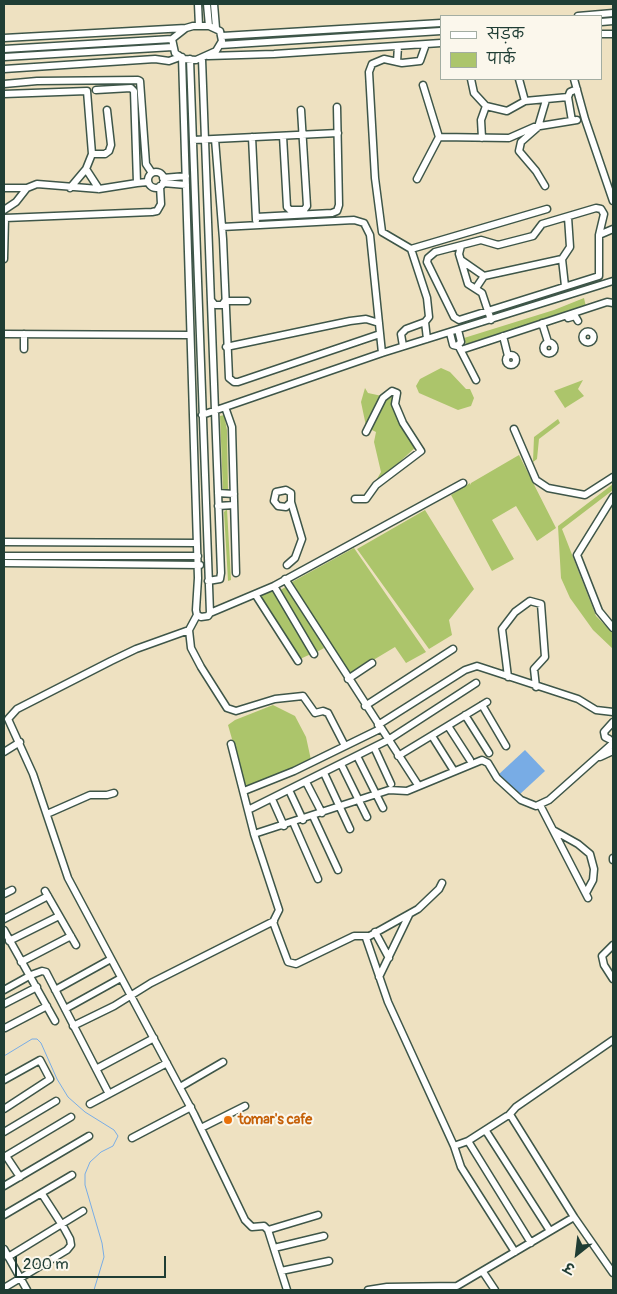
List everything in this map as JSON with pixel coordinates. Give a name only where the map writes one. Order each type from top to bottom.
[{"type":"street","points":[[198,4],[199,26]]},
{"type":"street","points":[[207,4],[209,26]]},
{"type":"street","points":[[205,57],[216,51],[222,36],[216,28],[214,4]]},
{"type":"street","points":[[590,15],[613,13]]},
{"type":"street","points":[[222,36],[440,24]]},
{"type":"street","points":[[4,38],[199,26],[216,28]]},
{"type":"street","points":[[4,49],[172,39],[186,28]]},
{"type":"street","points":[[220,45],[440,31]]},
{"type":"street","points":[[172,39],[173,48],[181,57],[198,556],[197,615],[188,636],[195,656],[227,708],[236,711],[274,699],[303,696],[315,713],[323,711],[328,713],[345,746]]},
{"type":"street","points":[[274,41],[274,54]]},
{"type":"street","points":[[403,346],[401,334],[406,329],[425,322],[429,317],[426,298],[411,249],[382,232],[369,100],[369,72],[372,64],[384,59],[397,62],[420,61],[426,44]]},
{"type":"street","points":[[4,69],[155,60],[169,61],[181,57],[190,59],[440,44]]},
{"type":"street","points":[[397,62],[398,46]]},
{"type":"street","points":[[4,57],[173,48]]},
{"type":"street","points":[[205,57],[204,139],[212,300],[221,577],[218,580],[208,581]]},
{"type":"street","points":[[190,59],[210,613]]},
{"type":"street","points":[[4,84],[36,81],[139,80],[146,164],[152,173]]},
{"type":"street","points":[[471,80],[474,93],[486,106],[507,111],[526,101],[568,97]]},
{"type":"street","points":[[519,80],[526,101]]},
{"type":"street","points":[[574,80],[613,201]]},
{"type":"street","points":[[36,81],[38,92]]},
{"type":"street","points":[[416,179],[439,137],[423,85]]},
{"type":"street","points":[[96,90],[131,88],[134,91],[137,183]]},
{"type":"street","points":[[439,137],[509,138],[538,127],[575,121],[568,97],[570,92],[577,89]]},
{"type":"street","points":[[4,94],[87,91],[92,154],[86,169],[70,188]]},
{"type":"street","points":[[544,186],[536,171],[519,151],[521,142],[538,127],[546,100]]},
{"type":"street","points":[[482,138],[481,120],[486,106]]},
{"type":"street","points":[[222,227],[256,220],[332,214],[337,211],[337,107]]},
{"type":"street","points":[[92,154],[105,154],[110,149],[108,110]]},
{"type":"street","points":[[283,136],[287,207],[290,210],[304,210],[307,206],[302,110]]},
{"type":"street","points":[[193,140],[338,133]]},
{"type":"street","points":[[252,137],[256,220]]},
{"type":"street","points":[[215,139],[226,302],[227,374],[232,381],[238,382],[380,334]]},
{"type":"street","points":[[86,169],[99,189]]},
{"type":"street","points":[[4,259],[5,219],[8,218],[157,211],[161,204],[162,182],[159,172],[152,173]]},
{"type":"street","points":[[148,182],[152,173]]},
{"type":"street","points":[[148,182],[153,188],[162,182],[186,176]]},
{"type":"street","points":[[4,188],[27,188],[38,184],[99,189],[148,182]]},
{"type":"street","points":[[162,182],[186,185]]},
{"type":"street","points":[[8,218],[5,210],[16,202],[27,188]]},
{"type":"street","points":[[596,208],[601,209],[604,214],[599,235],[599,276],[456,319],[427,262],[428,258],[435,252],[481,240],[498,245],[533,236],[542,224],[568,217],[596,208]]},
{"type":"street","points":[[411,249],[547,209]]},
{"type":"street","points":[[565,286],[562,259],[570,247],[568,217]]},
{"type":"street","points":[[256,220],[354,220],[364,223],[370,235],[382,353]]},
{"type":"street","points":[[599,235],[613,229]]},
{"type":"street","points":[[460,246],[461,260],[468,284],[482,293],[491,320]]},
{"type":"street","points":[[476,288],[484,276],[562,259]]},
{"type":"street","points":[[461,260],[484,276]]},
{"type":"street","points":[[202,415],[403,346],[613,281]]},
{"type":"street","points":[[188,282],[198,283]]},
{"type":"street","points":[[212,300],[215,305],[222,305],[226,302],[247,301]]},
{"type":"street","points":[[459,348],[505,339],[579,311],[612,301]]},
{"type":"street","points":[[579,311],[585,332]]},
{"type":"street","points":[[542,325],[574,316],[578,321]]},
{"type":"street","points":[[226,346],[350,321],[366,319],[379,323]]},
{"type":"street","points":[[425,322],[427,339]]},
{"type":"street","points":[[542,325],[548,342]]},
{"type":"street","points":[[458,330],[462,341],[459,348]]},
{"type":"street","points":[[450,333],[453,345],[459,348],[476,380]]},
{"type":"street","points":[[4,334],[189,335]]},
{"type":"street","points":[[24,334],[24,349]]},
{"type":"street","points":[[505,339],[508,356]]},
{"type":"street","points":[[355,499],[366,499],[376,485],[421,451],[403,423],[395,404],[397,392],[392,391],[383,398],[366,432]]},
{"type":"street","points":[[225,407],[232,421],[236,573]]},
{"type":"street","points":[[514,429],[536,480],[541,484],[585,495],[613,477]]},
{"type":"street","points":[[197,615],[201,617],[208,616],[210,613],[274,586],[463,483]]},
{"type":"street","points":[[205,502],[218,500],[234,494]]},
{"type":"street","points":[[613,497],[577,555],[595,603],[613,628]]},
{"type":"street","points":[[218,500],[234,505]]},
{"type":"street","points":[[288,564],[295,558],[302,539],[291,502]]},
{"type":"street","points":[[4,542],[197,543]]},
{"type":"street","points":[[108,542],[108,556]]},
{"type":"street","points":[[4,556],[198,556]]},
{"type":"street","points":[[4,563],[208,566]]},
{"type":"street","points":[[285,579],[418,786]]},
{"type":"street","points":[[274,586],[314,654]]},
{"type":"street","points":[[255,594],[298,661]]},
{"type":"street","points":[[508,677],[502,629],[515,612],[530,601],[541,604],[544,657],[534,669],[536,687]]},
{"type":"street","points":[[189,630],[136,649],[17,710],[8,719],[20,742],[47,814],[65,871],[180,1087],[245,1220],[252,1227],[261,1226],[268,1230],[287,1290]]},
{"type":"street","points":[[365,706],[453,649]]},
{"type":"street","points":[[348,679],[372,663]]},
{"type":"street","points":[[244,791],[294,772],[345,746],[379,727],[471,668],[486,668],[536,687],[578,699],[596,710],[613,712]]},
{"type":"street","points":[[248,810],[374,748],[476,683]]},
{"type":"street","points":[[398,756],[484,704],[506,746]]},
{"type":"street","points":[[466,715],[489,753]]},
{"type":"street","points":[[611,744],[605,737],[604,732],[613,722]]},
{"type":"street","points":[[448,726],[470,760]]},
{"type":"street","points":[[254,834],[303,820],[389,790],[407,791],[482,760],[486,761],[497,778],[521,800],[530,805],[540,805],[549,800],[611,744],[613,732]]},
{"type":"street","points":[[432,736],[454,771]]},
{"type":"street","points":[[4,752],[20,742]]},
{"type":"street","points":[[73,1026],[100,1014],[151,983],[274,921],[278,917],[279,910],[254,834],[231,744]]},
{"type":"street","points":[[374,748],[391,784]]},
{"type":"street","points":[[357,756],[383,808]]},
{"type":"street","points":[[341,764],[366,817]]},
{"type":"street","points":[[324,773],[350,829]]},
{"type":"street","points":[[306,782],[322,813]]},
{"type":"street","points":[[289,790],[303,820]]},
{"type":"street","points":[[47,814],[90,795],[107,796],[114,792]]},
{"type":"street","points":[[272,799],[284,826]]},
{"type":"street","points":[[540,805],[587,896],[594,869],[590,854],[578,844],[553,830]]},
{"type":"street","points":[[313,816],[338,870]]},
{"type":"street","points":[[293,822],[318,879]]},
{"type":"street","points":[[274,921],[286,958],[293,964],[354,936],[368,936],[409,915],[426,902],[442,883]]},
{"type":"street","points":[[4,894],[12,890]]},
{"type":"street","points":[[4,919],[47,893],[76,945]]},
{"type":"street","points":[[379,977],[409,915]]},
{"type":"street","points":[[9,941],[59,916]]},
{"type":"street","points":[[4,930],[55,1020]]},
{"type":"street","points":[[375,932],[388,958]]},
{"type":"street","points":[[22,962],[71,936]]},
{"type":"street","points":[[368,936],[366,940],[394,1017],[454,1146],[460,1167],[515,1252]]},
{"type":"street","points":[[613,944],[602,956],[604,965],[613,979]]},
{"type":"street","points":[[55,990],[111,959]]},
{"type":"street","points":[[4,990],[44,971],[109,1094]]},
{"type":"street","points":[[65,1010],[121,978]]},
{"type":"street","points":[[4,1004],[37,987]]},
{"type":"street","points":[[5,1028],[47,1006]]},
{"type":"street","points":[[96,1068],[154,1038]]},
{"type":"street","points":[[454,1146],[468,1142],[486,1131],[509,1115],[516,1107],[613,1040]]},
{"type":"street","points":[[4,1080],[40,1060],[50,1079],[4,1109]]},
{"type":"street","points":[[180,1087],[223,1062]]},
{"type":"street","points":[[90,1104],[167,1063]]},
{"type":"street","points":[[4,1132],[56,1101]]},
{"type":"street","points":[[201,1128],[245,1106]]},
{"type":"street","points":[[132,1138],[190,1107]]},
{"type":"street","points":[[509,1115],[574,1217],[613,1273]]},
{"type":"street","points":[[20,1177],[5,1156],[71,1117]]},
{"type":"street","points":[[486,1131],[550,1231]]},
{"type":"street","points":[[4,1186],[90,1136]]},
{"type":"street","points":[[468,1142],[531,1243]]},
{"type":"street","points":[[4,1215],[72,1175]]},
{"type":"street","points":[[4,1288],[69,1248],[70,1239],[42,1194]]},
{"type":"street","points":[[8,1257],[83,1211]]},
{"type":"street","points":[[268,1230],[318,1215]]},
{"type":"street","points":[[368,1290],[457,1286],[574,1217]]},
{"type":"street","points":[[274,1248],[324,1236]]},
{"type":"street","points":[[4,1250],[28,1290]]},
{"type":"street","points":[[281,1271],[329,1261]]},
{"type":"street","points":[[483,1272],[495,1290]]},
{"type":"green space","points":[[584,298],[586,307],[466,344],[464,338],[554,310]]},
{"type":"green space","points":[[441,368],[450,372],[466,389],[470,389],[474,398],[471,406],[458,410],[419,393],[416,386],[420,379]]},
{"type":"green space","points":[[583,380],[578,389],[584,396],[565,408],[554,391]]},
{"type":"green space","points":[[365,388],[368,393],[382,396],[366,426],[361,402]]},
{"type":"green space","points":[[392,395],[417,446],[373,486],[381,472],[374,442],[376,432],[370,429],[383,403]]},
{"type":"green space","points":[[224,415],[227,430],[228,491],[223,491],[220,416]]},
{"type":"green space","points":[[558,419],[560,423],[539,439],[537,459],[533,462],[534,437]]},
{"type":"green space","points":[[519,455],[556,528],[537,541],[516,506],[492,520],[514,559],[492,571],[451,495],[470,483],[471,485],[471,483]]},
{"type":"green space","points":[[613,484],[613,490],[562,529],[596,616],[613,633],[613,649],[593,630],[570,598],[561,578],[558,526]]},
{"type":"green space","points":[[227,509],[231,580],[228,581],[224,512]]},
{"type":"green space","points":[[425,510],[474,589],[449,620],[452,635],[429,649],[357,549]]},
{"type":"green space","points":[[354,548],[426,652],[406,663],[395,647],[350,674],[292,582]]},
{"type":"green space","points":[[287,586],[324,648],[315,653],[279,591]]},
{"type":"green space","points":[[272,588],[311,654],[300,659],[297,656],[259,595]]},
{"type":"green space","points":[[273,705],[295,716],[306,737],[311,760],[246,788],[228,725],[235,720]]},
{"type":"water","points":[[525,750],[545,771],[519,795],[498,775]]},
{"type":"waterway","points":[[4,1056],[32,1039],[37,1039],[41,1043],[57,1079],[68,1097],[85,1112],[114,1130],[118,1136],[113,1146],[101,1152],[90,1162],[85,1174],[85,1185],[102,1243],[104,1257],[94,1290]]},
{"type":"place","name":"tomar's cafe","points":[[228,1120]]}]
